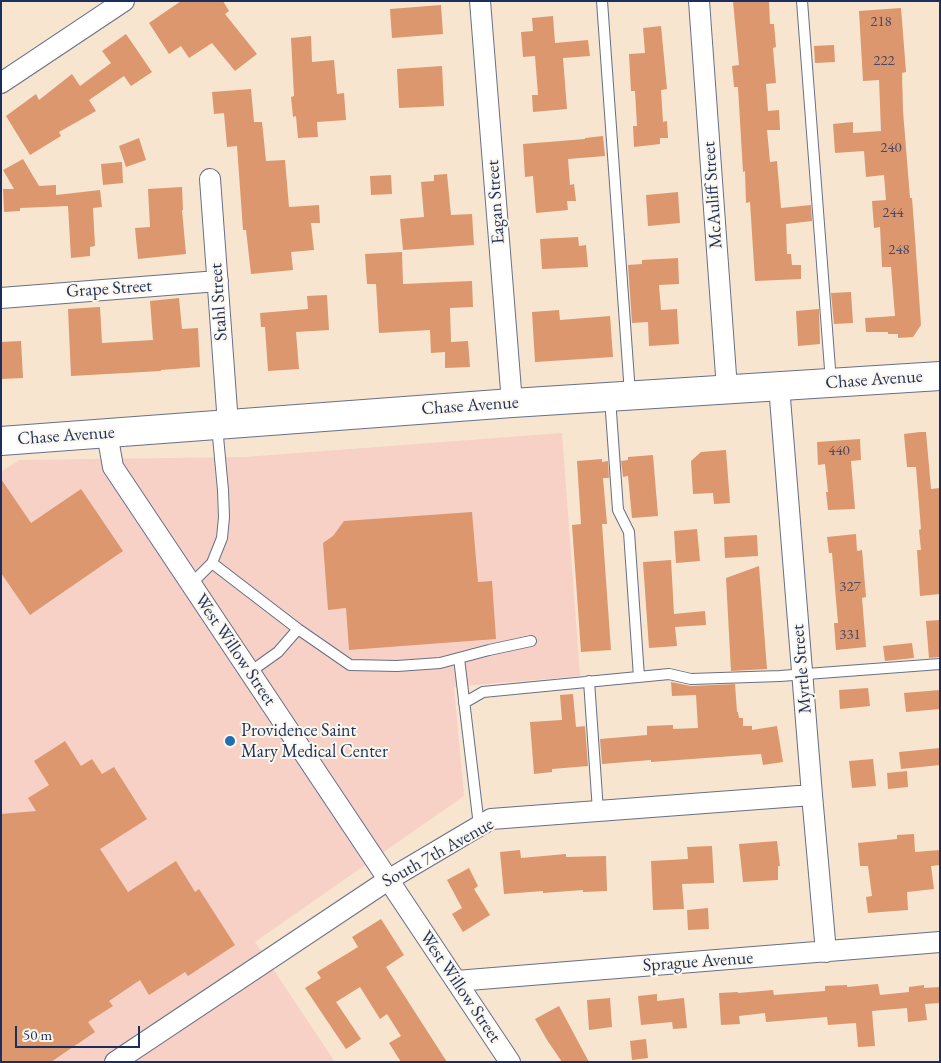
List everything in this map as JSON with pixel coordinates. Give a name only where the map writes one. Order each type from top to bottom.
[{"type":"street","points":[[1,83],[124,1]]},
{"type":"street","name":"Eagan Street","points":[[480,1],[512,403]]},
{"type":"street","name":"McAuliff Street","points":[[699,1],[727,389]]},
{"type":"street","name":"Stahl Street","points":[[210,179],[218,281],[222,424]]},
{"type":"street","name":"Grape Street","points":[[1,298],[218,281]]},
{"type":"street","name":"Chase Avenue","points":[[1,441],[512,403],[940,376]]},
{"type":"street","name":"Myrtle Street","points":[[779,386],[826,952]]},
{"type":"street","name":"West Willow Street","points":[[107,433],[113,467],[510,1062]]},
{"type":"street","name":"South 7th Avenue","points":[[115,1062],[388,880],[492,819],[812,794]]},
{"type":"street","name":"Sprague Avenue","points":[[456,981],[940,942]]},
{"type":"lane","points":[[602,1],[620,396],[618,510],[629,532],[639,676]]},
{"type":"lane","points":[[802,1],[831,383]]},
{"type":"lane","points":[[191,584],[212,563],[222,538],[224,490],[222,424]]},
{"type":"lane","points":[[212,563],[298,629],[350,665],[405,666],[440,663],[531,641]]},
{"type":"lane","points":[[250,672],[278,652],[298,629]]},
{"type":"lane","points":[[459,658],[479,826]]},
{"type":"lane","points":[[464,703],[483,692],[639,676],[669,674],[691,679],[802,676],[940,664]]},
{"type":"lane","points":[[589,681],[598,811]]},
{"type":"shaded area","name":"Providence Saint Mary Medical Center","points":[[562,433],[580,676],[454,687],[464,796],[255,942],[335,1062],[1,1062],[1,472],[19,460],[245,457]]},
{"type":"building","points":[[181,1],[223,1],[229,11],[225,14],[257,54],[235,71],[212,43],[189,58],[181,46],[169,54],[149,23]]},
{"type":"building","points":[[733,1],[769,1],[770,24],[774,24],[776,47],[773,48],[776,83],[766,84],[768,111],[779,110],[780,130],[767,130],[770,162],[777,161],[781,208],[811,205],[812,221],[786,224],[787,254],[791,254],[792,265],[801,265],[801,279],[755,281],[750,202],[746,203],[745,171],[743,172],[738,87],[734,87],[732,66],[739,65]]},
{"type":"building","points":[[441,5],[443,34],[392,38],[390,9]]},
{"type":"building","points":[[901,8],[906,72],[902,73],[903,111],[910,198],[912,198],[921,325],[913,337],[898,338],[898,334],[888,334],[888,332],[866,332],[865,318],[895,316],[891,267],[882,267],[880,227],[874,228],[872,201],[886,200],[884,175],[866,177],[864,151],[835,153],[833,124],[853,122],[853,133],[881,131],[879,80],[863,81],[859,11]]},
{"type":"building","points":[[553,16],[555,43],[588,40],[590,56],[563,58],[567,109],[533,112],[532,95],[538,95],[535,56],[523,57],[521,32],[533,31],[532,18]]},
{"type":"building","points":[[661,26],[667,89],[661,90],[663,122],[667,121],[668,138],[660,138],[660,144],[634,147],[633,126],[637,126],[635,91],[631,91],[629,54],[645,53],[643,28]]},
{"type":"building","points":[[126,34],[152,72],[131,86],[124,76],[89,100],[96,111],[59,132],[61,136],[30,155],[6,116],[36,94],[39,100],[72,74],[80,86],[111,63],[102,51]]},
{"type":"building","points":[[311,36],[312,62],[334,60],[337,94],[344,93],[346,120],[317,122],[318,137],[298,138],[296,116],[293,117],[291,97],[294,96],[291,38]]},
{"type":"building","points":[[834,45],[835,62],[815,63],[814,46]]},
{"type":"building","points":[[442,66],[444,106],[399,108],[397,69]]},
{"type":"building","points":[[251,89],[254,122],[262,122],[266,161],[285,160],[289,207],[319,205],[320,223],[311,223],[314,250],[291,252],[293,270],[251,274],[246,230],[243,230],[237,146],[227,147],[224,113],[214,114],[212,92]]},
{"type":"building","points":[[603,136],[605,156],[568,159],[570,185],[574,184],[576,201],[567,201],[568,210],[536,213],[533,176],[525,177],[523,144]]},
{"type":"building","points":[[139,138],[146,160],[126,167],[119,146]]},
{"type":"building","points":[[23,159],[39,186],[56,185],[56,195],[100,190],[102,207],[93,208],[95,246],[90,247],[90,256],[71,258],[68,206],[20,208],[20,211],[4,212],[3,189],[14,189],[3,170]]},
{"type":"building","points":[[122,162],[123,183],[103,185],[101,164]]},
{"type":"building","points":[[447,174],[451,215],[472,214],[474,245],[403,250],[400,219],[424,217],[421,182],[434,181],[434,175]]},
{"type":"building","points":[[391,175],[392,194],[371,195],[370,176]]},
{"type":"building","points":[[182,187],[186,254],[138,259],[135,228],[150,227],[148,189]]},
{"type":"building","points":[[678,192],[680,223],[648,226],[646,195]]},
{"type":"building","points":[[578,237],[579,246],[586,245],[588,267],[542,269],[540,239]]},
{"type":"building","points":[[402,252],[403,284],[472,281],[473,307],[450,308],[451,342],[468,341],[470,367],[445,368],[445,352],[431,353],[430,330],[379,333],[376,284],[367,284],[365,254]]},
{"type":"building","points":[[678,258],[679,284],[659,285],[661,310],[677,309],[679,344],[649,346],[648,322],[632,323],[628,265],[642,264],[642,260]]},
{"type":"building","points":[[851,292],[853,323],[834,324],[831,293]]},
{"type":"building","points":[[327,295],[329,330],[296,332],[299,369],[268,371],[265,327],[261,327],[260,313],[308,309],[307,296]]},
{"type":"building","points":[[179,298],[182,329],[198,328],[200,367],[71,376],[68,309],[100,307],[102,343],[153,340],[150,301]]},
{"type":"building","points":[[819,309],[820,344],[798,346],[796,311]]},
{"type":"building","points":[[559,310],[560,320],[610,316],[613,357],[535,362],[532,312]]},
{"type":"building","points":[[21,341],[23,378],[1,379],[1,342]]},
{"type":"building","points":[[926,432],[931,489],[940,488],[940,594],[920,596],[917,550],[921,550],[919,530],[921,529],[916,467],[907,467],[904,434]]},
{"type":"building","points":[[860,439],[861,460],[851,461],[855,509],[828,510],[825,464],[818,465],[817,442]]},
{"type":"building","points":[[726,450],[730,503],[714,504],[713,493],[693,494],[691,461],[701,452]]},
{"type":"building","points":[[653,455],[658,516],[632,518],[628,476],[623,477],[621,461],[628,460],[628,457]]},
{"type":"building","points":[[602,459],[602,462],[608,461],[609,478],[603,478],[607,524],[602,524],[611,650],[581,652],[572,525],[581,524],[577,461]]},
{"type":"building","points":[[1,479],[31,523],[81,489],[123,551],[30,615],[1,573]]},
{"type":"building","points":[[472,512],[478,582],[492,581],[496,639],[349,650],[346,608],[328,610],[323,543],[333,536],[344,521]]},
{"type":"building","points":[[697,529],[700,561],[676,563],[674,531]]},
{"type":"building","points":[[856,534],[857,551],[862,550],[866,597],[862,598],[866,647],[836,650],[834,623],[838,623],[832,553],[829,553],[827,537]]},
{"type":"building","points":[[757,535],[758,556],[725,558],[724,537]]},
{"type":"building","points":[[671,560],[674,614],[705,611],[706,625],[675,627],[677,646],[649,648],[643,562]]},
{"type":"building","points":[[759,566],[767,669],[731,671],[726,578]]},
{"type":"building","points":[[940,620],[940,657],[929,658],[926,621]]},
{"type":"building","points":[[912,643],[914,658],[885,661],[883,646]]},
{"type":"building","points":[[671,682],[691,686],[735,684],[737,712],[739,718],[743,718],[743,726],[752,726],[752,730],[777,726],[783,762],[763,765],[761,754],[602,764],[600,739],[647,735],[647,726],[673,725],[673,729],[698,728],[696,695],[672,696]]},
{"type":"building","points":[[868,688],[870,706],[840,709],[839,690]]},
{"type":"building","points":[[940,690],[940,709],[906,712],[904,693]]},
{"type":"building","points":[[573,694],[576,727],[585,726],[588,766],[552,769],[552,772],[534,774],[530,722],[562,720],[560,695]]},
{"type":"building","points":[[65,741],[81,766],[92,759],[102,774],[114,767],[147,819],[100,849],[128,892],[176,861],[195,892],[199,889],[235,945],[188,976],[185,972],[149,995],[140,980],[109,1001],[113,1006],[88,1022],[95,1032],[51,1062],[1,1062],[1,814],[36,811],[28,798],[49,785],[34,761]]},
{"type":"building","points":[[940,748],[940,765],[901,769],[899,752]]},
{"type":"building","points":[[873,759],[876,786],[852,788],[849,761]]},
{"type":"building","points":[[907,771],[908,787],[888,789],[887,773]]},
{"type":"building","points":[[914,834],[915,852],[940,850],[940,865],[931,866],[934,889],[907,892],[908,910],[868,913],[866,897],[872,896],[868,866],[860,866],[858,843],[897,839],[897,835]]},
{"type":"building","points":[[777,841],[780,866],[778,866],[778,880],[743,882],[739,844]]},
{"type":"building","points":[[712,846],[714,883],[682,884],[684,909],[653,910],[651,861],[688,859],[687,847]]},
{"type":"building","points":[[520,850],[521,858],[566,854],[566,857],[606,856],[607,891],[583,892],[583,890],[543,893],[543,891],[504,894],[500,852]]},
{"type":"building","points":[[469,868],[478,886],[474,889],[490,915],[463,932],[452,914],[462,908],[447,880]]},
{"type":"building","points":[[708,908],[709,929],[688,930],[687,910]]},
{"type":"building","points":[[381,919],[404,955],[386,967],[447,1062],[401,1062],[389,1043],[401,1036],[387,1014],[380,1019],[360,987],[336,1002],[361,1039],[346,1049],[305,988],[321,978],[317,972],[358,947],[352,937]]},
{"type":"building","points":[[878,984],[880,995],[909,992],[909,987],[924,985],[924,988],[940,987],[940,1003],[925,1004],[927,1020],[908,1022],[907,1008],[872,1011],[875,1046],[858,1047],[856,1023],[828,1025],[827,1017],[766,1022],[765,1013],[739,1016],[740,1024],[721,1025],[719,993],[773,990],[774,995],[825,991],[825,986],[847,985],[847,987]]},
{"type":"building","points":[[657,994],[657,1001],[684,998],[687,1028],[673,1029],[672,1022],[641,1025],[638,996]]},
{"type":"building","points":[[610,998],[612,1027],[589,1030],[587,1000]]},
{"type":"building","points":[[559,1006],[589,1062],[562,1062],[535,1019]]},
{"type":"building","points":[[646,1039],[648,1058],[632,1060],[630,1041]]},
{"type":"place","name":"Providence Saint Mary Medical Center","points":[[230,741]]}]
